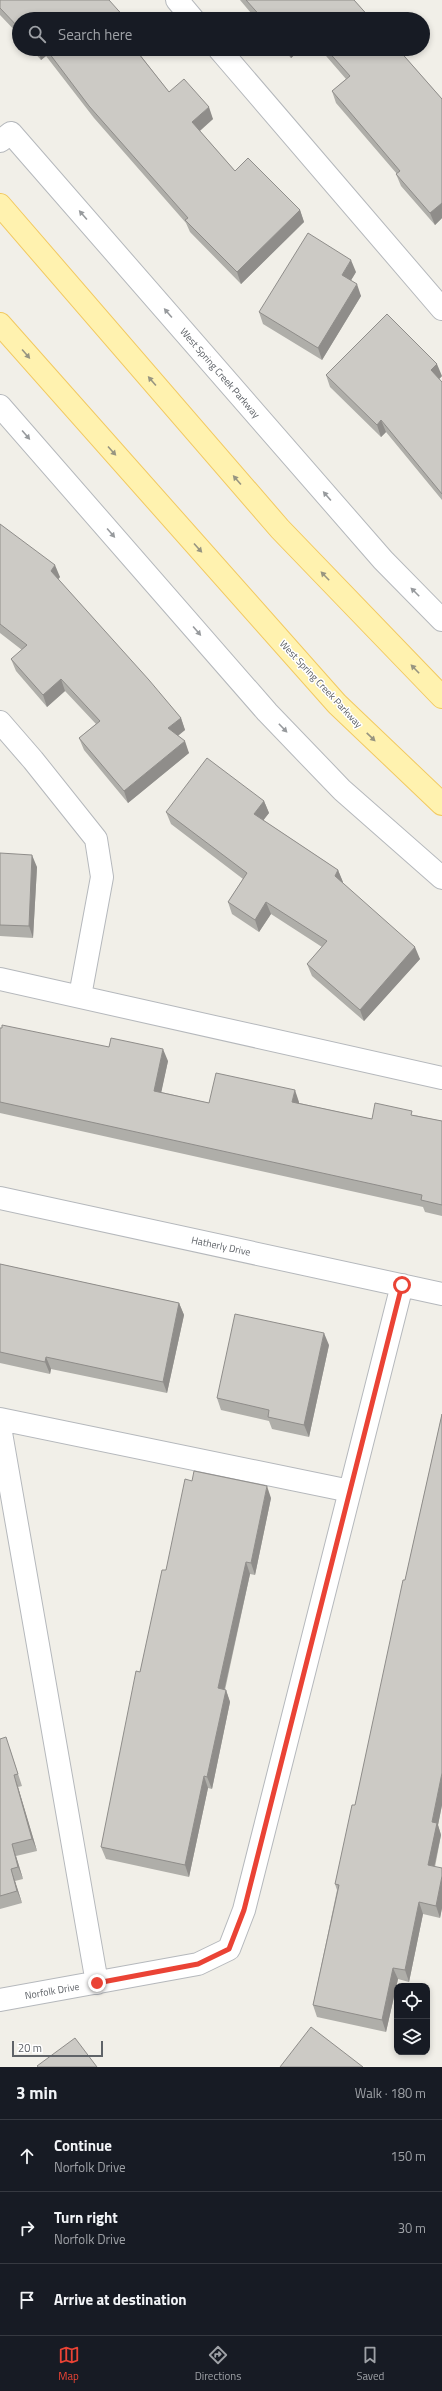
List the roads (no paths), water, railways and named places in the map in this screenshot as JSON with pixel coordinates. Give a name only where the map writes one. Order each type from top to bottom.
[{"type":"main road","points":[[0,205],[280,529],[442,697]]},
{"type":"main road","name":"West Spring Creek Parkway","points":[[0,324],[337,704],[442,804]]},
{"type":"street","points":[[176,0],[187,12]]},
{"type":"street","points":[[225,56],[442,309]]},
{"type":"street","name":"West Spring Creek Parkway","points":[[0,141],[11,132],[383,560],[442,620]]},
{"type":"street","points":[[0,406],[268,712],[342,790],[442,878]]},
{"type":"street","points":[[0,722],[33,760],[96,839],[102,877],[80,996]]},
{"type":"street","points":[[0,979],[442,1078]]},
{"type":"street","name":"Hatherly Drive","points":[[0,1198],[442,1294]]},
{"type":"street","name":"Norfolk Drive","points":[[0,2000],[198,1964],[229,1949],[244,1910],[402,1285]]},
{"type":"street","points":[[0,1420],[350,1491]]},
{"type":"street","points":[[0,1427],[97,1983]]}]
